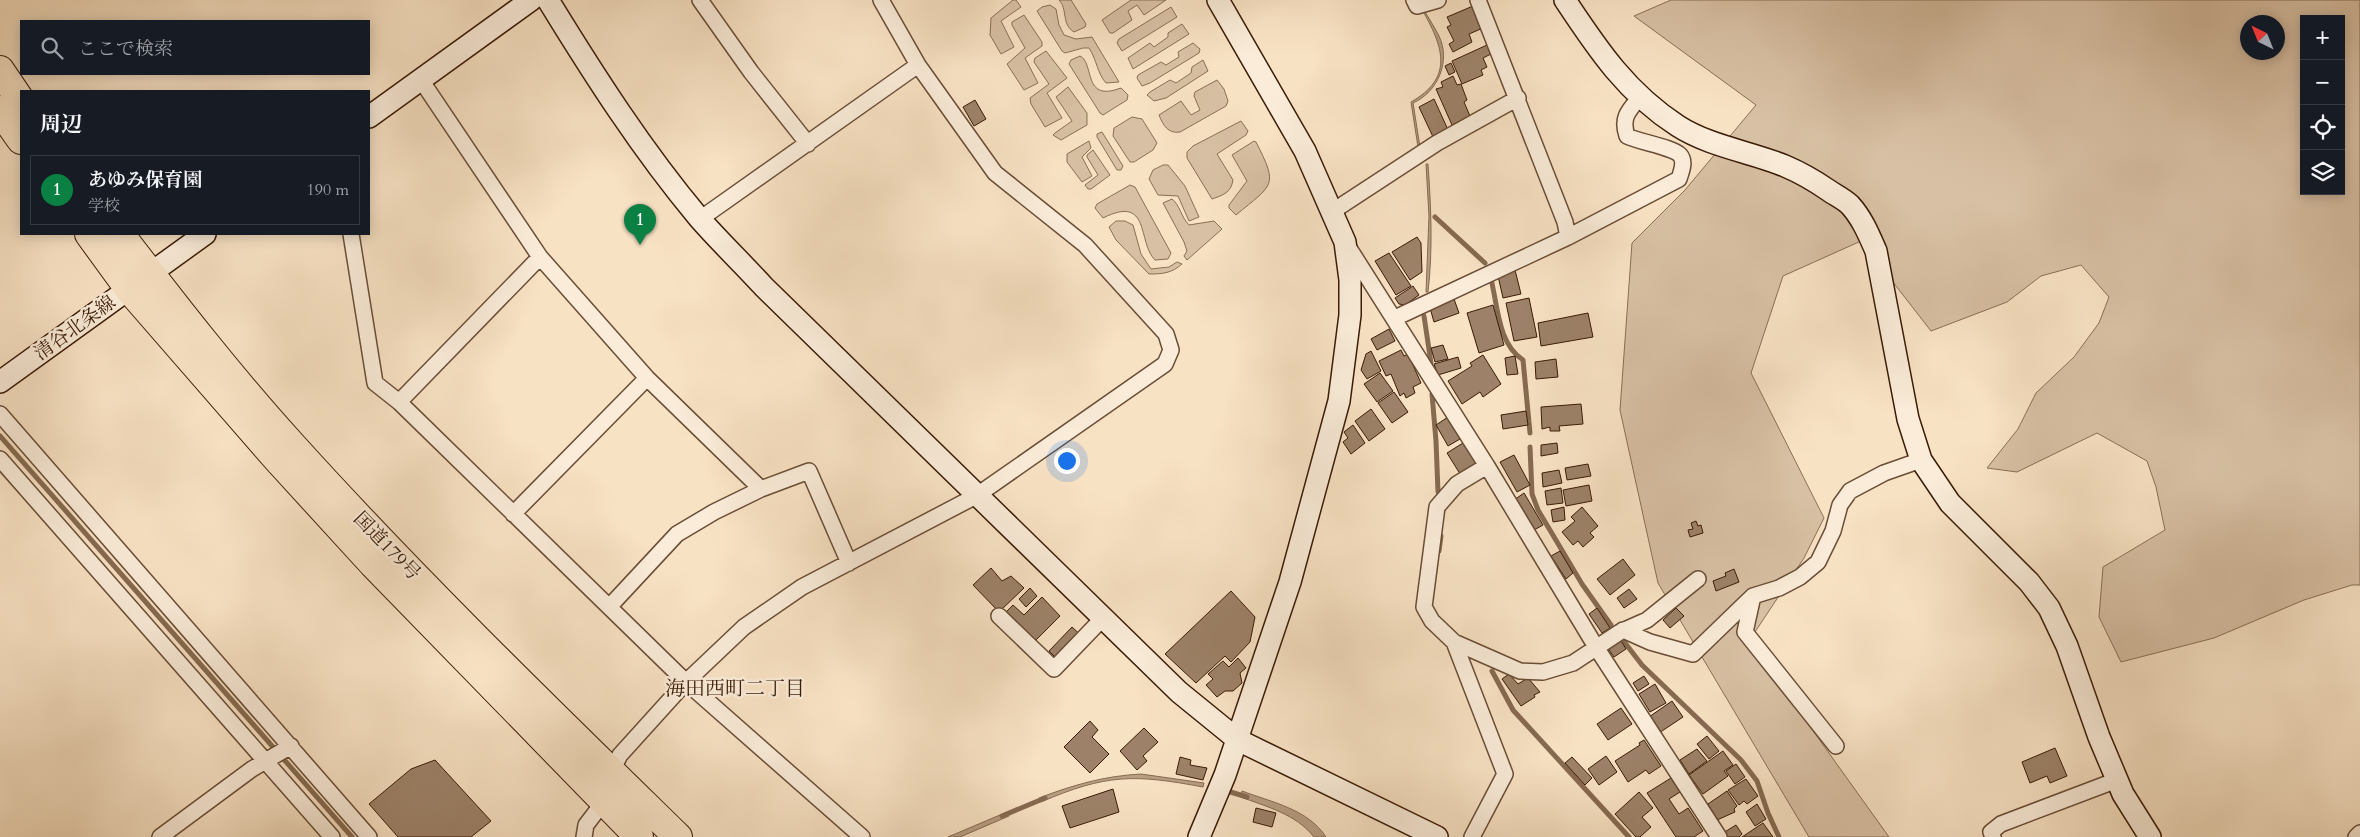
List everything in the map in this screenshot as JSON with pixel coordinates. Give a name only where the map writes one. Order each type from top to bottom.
[{"type":"highway","points":[[0,70],[20,99]]},
{"type":"highway","points":[[0,110],[20,139]]},
{"type":"highway","name":"国道179号","points":[[90,235],[129,289],[277,459],[373,564],[639,837]]},
{"type":"highway","name":"国道179号","points":[[121,235],[238,383],[387,548],[485,648],[678,837]]},
{"type":"street","points":[[370,115],[531,0]]},
{"type":"street","points":[[548,0],[592,71],[641,142],[700,219],[764,287],[976,496],[1179,692],[1238,740],[1437,837]]},
{"type":"street","points":[[700,0],[752,72],[808,144]]},
{"type":"street","points":[[584,837],[586,824],[605,800],[612,772],[620,755],[686,682],[744,626],[802,587],[976,496],[1164,364],[1171,350],[1166,334],[1085,245],[994,173],[918,65],[881,0]]},
{"type":"street","points":[[1414,0],[1417,6],[1438,0]]},
{"type":"street","points":[[1478,0],[1518,98],[1565,222],[1568,237]]},
{"type":"street","points":[[1565,0],[1612,69],[1640,97],[1680,127],[1732,149],[1785,166],[1849,204],[1865,226],[1876,251],[1908,419],[1921,460],[1950,503],[2029,582],[2049,608],[2067,646],[2099,737],[2123,794],[2150,837]]},
{"type":"street","points":[[1220,1],[1305,151],[1345,242],[1395,318],[1487,466],[1596,647],[1719,837]]},
{"type":"street","points":[[700,219],[918,65]]},
{"type":"street","points":[[421,80],[540,257],[647,378],[761,490]]},
{"type":"street","points":[[1395,318],[1568,237],[1679,179],[1682,169],[1680,155],[1627,136],[1624,125],[1625,116],[1640,97]]},
{"type":"street","points":[[1333,211],[1437,143],[1518,98]]},
{"type":"street","name":"清谷北条線","points":[[0,382],[204,235]]},
{"type":"street","points":[[351,235],[376,383],[399,402],[686,682],[862,837]]},
{"type":"street","points":[[1199,837],[1216,800],[1238,740],[1290,582],[1339,401],[1350,315],[1350,280],[1345,242]]},
{"type":"street","points":[[399,402],[540,257]]},
{"type":"street","points":[[513,514],[647,378]]},
{"type":"street","points":[[0,414],[369,837]]},
{"type":"street","points":[[0,459],[37,498],[265,763],[332,837]]},
{"type":"street","points":[[1623,630],[1650,642],[1693,654],[1753,596],[1779,588],[1800,576],[1818,562],[1833,531],[1840,505],[1850,491],[1884,473],[1921,460]]},
{"type":"street","points":[[1487,466],[1457,484],[1437,507],[1424,607],[1432,621],[1454,642],[1520,671],[1542,672],[1573,663],[1623,630],[1647,620],[1698,579]]},
{"type":"street","points":[[610,606],[677,534],[714,512],[761,490],[809,471],[849,563]]},
{"type":"street","points":[[1753,596],[1746,632],[1836,746]]},
{"type":"street","points":[[999,616],[1054,669],[1103,618]]},
{"type":"street","points":[[1454,642],[1505,774],[1472,837]]},
{"type":"street","points":[[160,837],[252,769],[265,763],[290,746]]},
{"type":"street","points":[[1993,837],[1991,832],[2001,824],[2117,780]]},
{"type":"street","points":[[2356,837],[2360,832]]},
{"type":"shaded area","points":[[1013,0],[1016,0],[1021,7],[1001,21],[1014,47],[1001,54],[990,35],[991,18]]},
{"type":"shaded area","points":[[1059,0],[1071,0],[1086,24],[1085,27],[1074,32],[1070,29]]},
{"type":"shaded area","points":[[1131,0],[1166,0],[1144,15],[1137,5],[1128,11],[1132,20],[1113,33],[1110,33],[1102,20]]},
{"type":"shaded area","points":[[1671,0],[2360,0],[2360,585],[2352,585],[2304,600],[2214,638],[2121,662],[2099,617],[2103,567],[2165,530],[2156,487],[2147,461],[2097,433],[2017,472],[1987,468],[2018,429],[2036,393],[2074,357],[2099,323],[2109,297],[2081,265],[2041,276],[2007,302],[1931,331],[1861,241],[1783,276],[1751,373],[1824,518],[1804,558],[1755,632],[1801,714],[1889,837],[1809,837],[1658,583],[1620,410],[1632,243],[1685,190],[1756,105],[1634,16]]},
{"type":"shaded area","points":[[1050,5],[1056,9],[1059,25],[1064,35],[1076,39],[1092,37],[1119,82],[1106,83],[1089,48],[1065,53],[1062,51],[1037,11],[1042,7]]},
{"type":"shaded area","points":[[1171,7],[1177,17],[1122,51],[1117,43],[1119,39]]},
{"type":"shaded area","points":[[1425,12],[1439,36],[1444,55],[1440,75],[1435,84],[1422,98],[1413,103],[1420,147],[1418,147],[1411,102],[1434,83],[1439,73],[1441,62],[1440,51]]},
{"type":"shaded area","points":[[1024,15],[1042,42],[1042,46],[1025,58],[1038,83],[1024,90],[1007,64],[1025,48],[1012,25],[1012,22]]},
{"type":"shaded area","points":[[1182,24],[1189,34],[1133,69],[1128,58],[1150,43],[1154,47],[1168,37],[1168,33]]},
{"type":"shaded area","points":[[1193,43],[1200,49],[1199,53],[1142,86],[1137,78],[1138,75],[1161,62],[1166,65],[1179,57],[1178,52]]},
{"type":"shaded area","points":[[1046,51],[1067,78],[1047,93],[1062,118],[1045,127],[1031,104],[1030,98],[1049,84],[1034,62],[1035,58]]},
{"type":"shaded area","points":[[1080,56],[1087,66],[1095,86],[1100,90],[1109,91],[1121,88],[1128,95],[1127,100],[1103,115],[1100,113],[1069,64],[1071,60]]},
{"type":"shaded area","points":[[1203,60],[1208,71],[1166,98],[1154,101],[1147,95],[1170,80],[1176,83],[1191,73],[1192,67]]},
{"type":"shaded area","points":[[1217,80],[1224,89],[1228,101],[1226,106],[1180,132],[1172,132],[1166,128],[1159,115],[1181,101],[1191,115],[1200,110],[1194,96],[1195,92]]},
{"type":"shaded area","points":[[1068,87],[1087,113],[1087,125],[1061,140],[1053,135],[1072,121],[1056,97]]},
{"type":"shaded area","points":[[1132,117],[1142,119],[1157,143],[1153,150],[1134,162],[1130,162],[1113,136],[1114,128]]},
{"type":"shaded area","points":[[1241,121],[1248,131],[1246,135],[1217,154],[1233,180],[1232,184],[1226,193],[1212,199],[1187,158],[1187,152],[1193,146]]},
{"type":"shaded area","points":[[1102,132],[1123,166],[1121,170],[1117,170],[1097,137],[1097,134]]},
{"type":"shaded area","points":[[1089,141],[1091,148],[1082,157],[1092,176],[1082,182],[1067,162],[1067,154]]},
{"type":"shaded area","points":[[1254,141],[1268,168],[1270,177],[1265,190],[1236,215],[1229,208],[1229,205],[1247,181],[1232,155]]},
{"type":"shaded area","points":[[1093,150],[1110,175],[1091,189],[1088,189],[1085,185],[1098,175],[1087,157]]},
{"type":"shaded area","points":[[1426,164],[1428,164],[1431,228],[1428,292],[1426,292],[1429,216]]},
{"type":"shaded area","points":[[1163,165],[1168,165],[1185,186],[1199,217],[1189,221],[1178,196],[1158,195],[1149,179],[1153,170]]},
{"type":"shaded area","points":[[1130,185],[1135,187],[1171,253],[1168,259],[1155,260],[1136,216],[1129,212],[1118,212],[1103,218],[1095,208],[1097,204]]},
{"type":"shaded area","points":[[1172,199],[1189,225],[1214,221],[1222,229],[1187,260],[1184,256],[1187,251],[1184,242],[1163,203]]},
{"type":"shaded area","points":[[1116,221],[1125,221],[1133,225],[1141,254],[1151,269],[1169,267],[1177,262],[1182,264],[1167,272],[1149,274],[1116,240],[1109,227]]},
{"type":"shaded area","points":[[1141,774],[1204,783],[1203,787],[1158,780],[1120,779],[1084,786],[1041,802],[1039,798],[1089,782]]},
{"type":"shaded area","points":[[1242,791],[1299,813],[1318,827],[1326,837],[1314,837],[1299,822],[1290,817],[1241,797]]},
{"type":"shaded area","points":[[1007,812],[1009,816],[960,837],[948,837]]},
{"type":"building","points":[[1473,6],[1483,28],[1469,34],[1472,42],[1453,52],[1449,44],[1454,41],[1447,27],[1451,25],[1447,17]]},
{"type":"building","points":[[1487,45],[1491,54],[1483,58],[1487,67],[1481,70],[1483,75],[1462,84],[1452,61]]},
{"type":"building","points":[[1451,63],[1455,72],[1449,75],[1445,66]]},
{"type":"building","points":[[1453,76],[1457,85],[1461,84],[1467,100],[1464,102],[1470,116],[1452,125],[1436,89],[1443,87],[1441,82]]},
{"type":"building","points":[[1434,99],[1449,132],[1434,139],[1419,107]]},
{"type":"building","points":[[975,100],[986,119],[974,126],[963,107]]},
{"type":"building","points":[[1417,237],[1421,243],[1422,272],[1410,280],[1392,252]]},
{"type":"building","points":[[1389,253],[1411,286],[1396,295],[1375,261]]},
{"type":"building","points":[[1515,270],[1521,294],[1503,298],[1498,276]]},
{"type":"building","points":[[1413,286],[1419,295],[1405,305],[1399,304],[1395,298]]},
{"type":"building","points":[[1529,298],[1537,337],[1514,341],[1506,303]]},
{"type":"building","points":[[1454,299],[1459,313],[1434,322],[1430,308]]},
{"type":"building","points":[[1493,305],[1504,345],[1479,353],[1467,313]]},
{"type":"building","points":[[1588,313],[1593,337],[1541,346],[1538,323]]},
{"type":"building","points":[[1389,329],[1395,341],[1377,350],[1371,339]]},
{"type":"building","points":[[1443,345],[1448,359],[1435,362],[1431,348]]},
{"type":"building","points":[[1401,350],[1404,356],[1408,354],[1421,383],[1413,387],[1415,393],[1406,398],[1404,393],[1400,396],[1391,374],[1386,376],[1379,361]]},
{"type":"building","points":[[1371,351],[1381,371],[1367,379],[1361,370],[1366,354]]},
{"type":"building","points":[[1483,355],[1501,384],[1483,397],[1480,392],[1462,404],[1448,381],[1472,366],[1470,363]]},
{"type":"building","points":[[1515,356],[1518,374],[1507,375],[1505,358]]},
{"type":"building","points":[[1458,357],[1461,368],[1438,375],[1434,364]]},
{"type":"building","points":[[1556,359],[1558,377],[1536,379],[1535,362]]},
{"type":"building","points":[[1380,373],[1393,391],[1377,402],[1364,384]]},
{"type":"building","points":[[1394,392],[1408,412],[1392,423],[1378,403]]},
{"type":"building","points":[[1581,404],[1583,424],[1559,426],[1560,431],[1550,431],[1550,427],[1542,429],[1541,407]]},
{"type":"building","points":[[1371,409],[1385,429],[1369,441],[1355,421]]},
{"type":"building","points":[[1526,411],[1528,425],[1503,429],[1501,415]]},
{"type":"building","points":[[1448,417],[1460,439],[1448,446],[1436,425]]},
{"type":"building","points":[[1353,425],[1365,443],[1351,454],[1343,442],[1348,438],[1344,432]]},
{"type":"building","points":[[1463,443],[1478,466],[1462,477],[1447,453]]},
{"type":"building","points":[[1557,443],[1558,453],[1541,456],[1541,445]]},
{"type":"building","points":[[1514,455],[1530,485],[1517,492],[1500,462]]},
{"type":"building","points":[[1588,464],[1591,476],[1567,480],[1565,468]]},
{"type":"building","points":[[1559,470],[1562,483],[1543,487],[1542,473]]},
{"type":"building","points":[[1589,485],[1592,501],[1566,506],[1563,490]]},
{"type":"building","points":[[1561,488],[1563,503],[1547,505],[1545,491]]},
{"type":"building","points":[[1524,493],[1543,525],[1534,530],[1514,500]]},
{"type":"building","points":[[1564,507],[1565,520],[1553,522],[1551,510]]},
{"type":"building","points":[[1582,507],[1598,526],[1590,533],[1594,537],[1583,547],[1578,541],[1573,545],[1562,532],[1575,521],[1571,517]]},
{"type":"building","points":[[1696,521],[1698,526],[1701,525],[1703,533],[1690,537],[1688,530],[1693,529],[1691,523]]},
{"type":"building","points":[[1560,551],[1573,573],[1566,579],[1551,556]]},
{"type":"building","points":[[1623,559],[1635,575],[1610,595],[1597,579]]},
{"type":"building","points":[[991,568],[1002,581],[1011,576],[1024,588],[999,612],[973,585]]},
{"type":"building","points":[[1734,569],[1739,582],[1716,591],[1713,581],[1726,576],[1725,573]]},
{"type":"building","points":[[1030,588],[1037,596],[1026,607],[1019,599]]},
{"type":"building","points":[[1629,589],[1637,599],[1624,608],[1617,598]]},
{"type":"building","points":[[1231,591],[1255,617],[1250,642],[1231,662],[1225,656],[1196,683],[1165,654]]},
{"type":"building","points":[[1042,597],[1060,616],[1033,643],[1004,614],[1013,605],[1024,615]]},
{"type":"building","points":[[1597,608],[1610,628],[1602,633],[1589,614]]},
{"type":"building","points":[[1676,608],[1684,616],[1670,628],[1663,620]]},
{"type":"building","points":[[1072,627],[1085,639],[1060,662],[1049,651]]},
{"type":"building","points":[[1620,639],[1626,649],[1614,657],[1607,647]]},
{"type":"building","points":[[1238,658],[1246,668],[1240,673],[1242,683],[1233,691],[1225,691],[1217,697],[1206,685],[1213,679],[1208,674],[1223,661],[1229,667]]},
{"type":"building","points":[[1509,674],[1518,684],[1528,678],[1540,692],[1521,706],[1502,679]]},
{"type":"building","points":[[1644,676],[1649,684],[1638,691],[1633,683]]},
{"type":"building","points":[[1655,684],[1666,703],[1650,712],[1639,694]]},
{"type":"building","points":[[1672,701],[1683,717],[1659,733],[1649,717]]},
{"type":"building","points":[[1621,708],[1632,724],[1608,740],[1597,724]]},
{"type":"building","points":[[1090,721],[1098,730],[1092,737],[1109,754],[1090,773],[1064,747]]},
{"type":"building","points":[[1144,728],[1158,742],[1143,756],[1147,761],[1137,770],[1120,751]]},
{"type":"building","points":[[1707,736],[1719,751],[1709,759],[1697,744]]},
{"type":"building","points":[[1644,740],[1661,766],[1649,774],[1646,770],[1628,782],[1615,761],[1640,745],[1639,743]]},
{"type":"building","points":[[2055,748],[2067,776],[2050,783],[2047,776],[2030,783],[2022,762]]},
{"type":"building","points":[[1697,749],[1707,761],[1689,774],[1680,760]]},
{"type":"building","points":[[1723,751],[1733,765],[1724,771],[1728,776],[1703,794],[1689,775]]},
{"type":"building","points":[[1606,756],[1617,772],[1599,785],[1588,769]]},
{"type":"building","points":[[1180,757],[1191,760],[1190,765],[1207,768],[1203,780],[1176,774]]},
{"type":"building","points":[[1572,757],[1592,778],[1585,785],[1565,763]]},
{"type":"building","points":[[435,760],[491,821],[471,837],[398,837],[369,804],[411,769]]},
{"type":"building","points":[[1736,764],[1745,777],[1735,784],[1726,771]]},
{"type":"building","points":[[1671,778],[1680,792],[1669,799],[1679,814],[1688,808],[1703,831],[1694,837],[1676,837],[1647,793]]},
{"type":"building","points":[[1746,779],[1758,796],[1747,804],[1744,801],[1739,805],[1728,790]]},
{"type":"building","points":[[1113,789],[1119,812],[1070,828],[1062,806]]},
{"type":"building","points":[[1727,791],[1737,806],[1734,809],[1735,812],[1717,820],[1708,804]]},
{"type":"building","points":[[1639,792],[1653,808],[1642,817],[1651,827],[1640,837],[1636,837],[1615,814]]},
{"type":"building","points":[[1757,804],[1766,819],[1755,826],[1746,812]]},
{"type":"building","points":[[1256,808],[1276,813],[1272,827],[1253,822]]},
{"type":"building","points":[[1763,823],[1773,837],[1742,837]]},
{"type":"building","points":[[1736,825],[1742,834],[1739,837],[1726,837],[1723,833]]},
{"type":"waterway","points":[[1435,217],[1485,263]]},
{"type":"waterway","points":[[1491,279],[1504,335],[1508,345],[1523,360],[1530,433]]},
{"type":"waterway","points":[[1424,316],[1431,363]]},
{"type":"waterway","points":[[1432,394],[1438,492]]},
{"type":"waterway","points":[[0,436],[352,837]]},
{"type":"waterway","points":[[1530,447],[1532,494],[1538,510],[1582,584],[1611,625]]},
{"type":"waterway","points":[[1439,551],[1441,536]]},
{"type":"waterway","points":[[1622,639],[1642,665],[1741,760],[1757,781],[1779,837]]},
{"type":"waterway","points":[[1492,671],[1513,710],[1629,837]]},
{"type":"waterway","points":[[1224,790],[1247,797]]},
{"type":"waterway","points":[[1002,816],[1045,798]]},
{"type":"place","name":"あゆみ保育園","points":[[640,245]]},
{"type":"district","name":"海田西町二丁目","points":[[735,688]]}]
